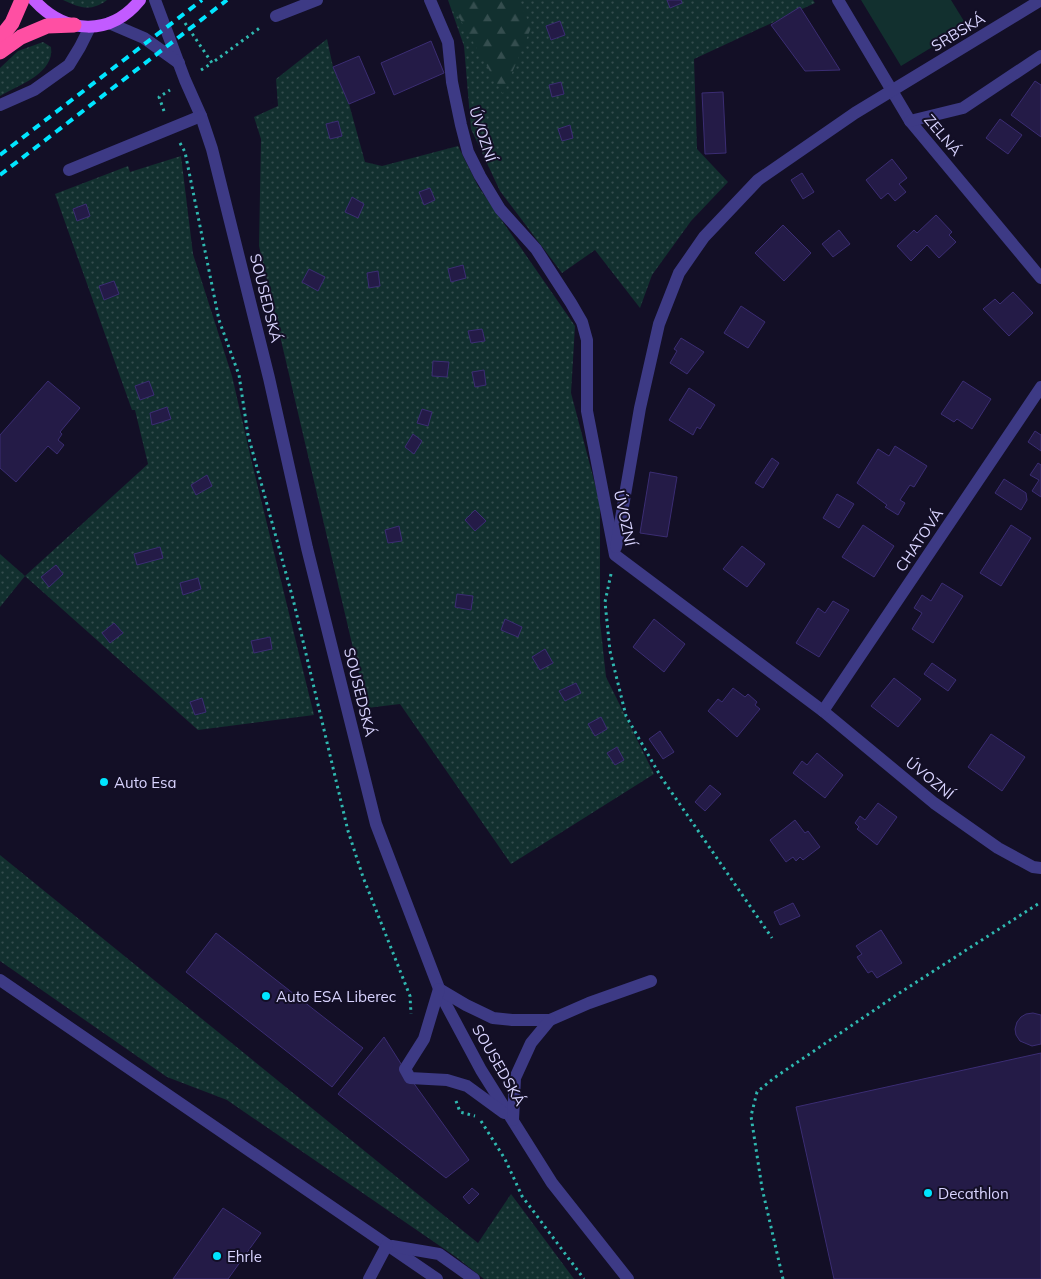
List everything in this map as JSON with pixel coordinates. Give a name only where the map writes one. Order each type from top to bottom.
[{"type":"highway","points":[[0,38],[12,23],[22,0]]},
{"type":"highway","points":[[0,52],[21,37],[47,26],[74,25]]},
{"type":"main road","points":[[34,0],[44,11],[58,20],[90,27],[109,23],[126,15],[140,0]]},
{"type":"street","name":"SOUSEDSKÁ","points":[[155,0],[201,116],[212,149],[247,288],[307,548],[376,824],[439,989],[481,1070],[552,1183],[628,1279]]},
{"type":"street","points":[[276,16],[317,0]]},
{"type":"street","name":"ÚVOZNÍ","points":[[430,0],[448,42],[452,82],[460,125],[468,152],[500,209],[536,249],[582,322],[587,340],[586,411],[615,555],[823,711],[950,814],[998,848],[1034,867],[1041,868]]},
{"type":"street","name":"ZELNÁ","points":[[838,0],[910,121],[1041,278]]},
{"type":"street","name":"SRBSKÁ","points":[[615,555],[642,399],[659,324],[679,272],[704,237],[758,180],[855,113],[1041,0]]},
{"type":"street","points":[[109,23],[144,38],[179,63]]},
{"type":"street","points":[[0,105],[34,90],[69,65],[90,27]]},
{"type":"street","points":[[910,121],[963,108],[1041,56]]},
{"type":"street","points":[[69,170],[201,116]]},
{"type":"street","name":"CHATOVÁ","points":[[823,711],[1041,387]]},
{"type":"street","points":[[0,980],[437,1279]]},
{"type":"street","points":[[513,1120],[467,1086],[448,1080],[410,1078],[405,1069],[424,1039],[439,989],[493,1018],[550,1020],[589,1003],[651,981]]},
{"type":"street","points":[[513,1120],[515,1078],[531,1043],[550,1020]]},
{"type":"street","points":[[369,1279],[387,1245]]},
{"type":"street","points":[[387,1245],[439,1254],[474,1279]]},
{"type":"path","points":[[181,16],[212,62],[276,16]]},
{"type":"path","points":[[615,555],[605,602],[610,651],[626,716],[662,777],[772,938]]},
{"type":"path","points":[[783,1279],[762,1188],[752,1125],[751,1116],[757,1092],[774,1078],[886,1003],[1041,902]]},
{"type":"green space","points":[[63,0],[107,0],[96,6],[85,8]]},
{"type":"green space","points":[[448,0],[813,0],[815,3],[694,59],[697,149],[728,182],[691,221],[652,275],[640,308],[595,250],[562,273],[500,191],[471,129],[464,46]]},
{"type":"green space","points":[[449,0],[519,0],[531,28],[503,94]]},
{"type":"green space","points":[[861,0],[951,0],[967,26],[901,66]]},
{"type":"green space","points":[[327,39],[333,67],[349,104],[365,162],[382,166],[458,146],[478,186],[575,326],[571,393],[600,503],[600,622],[606,677],[654,774],[511,864],[400,704],[367,708],[259,246],[261,139],[254,117],[278,106],[276,79]]},
{"type":"green space","points":[[43,42],[51,47],[51,56],[42,71],[26,83],[0,96],[0,68],[18,51]]},
{"type":"green space","points":[[181,156],[193,254],[232,376],[314,715],[198,730],[25,576],[148,464],[135,410],[132,410],[55,194],[128,166],[130,172]]},
{"type":"green space","points":[[0,554],[25,576],[0,607]]},
{"type":"green space","points":[[0,855],[478,1243],[511,1194],[574,1279],[484,1279],[456,1257],[227,1100],[167,1077],[0,961]]},
{"type":"building","points":[[667,0],[681,0],[682,3],[670,8]]},
{"type":"building","points":[[800,7],[840,70],[805,71],[771,25]]},
{"type":"building","points":[[560,21],[565,35],[551,40],[546,26]]},
{"type":"building","points":[[431,41],[444,73],[394,95],[381,63]]},
{"type":"building","points":[[359,56],[375,93],[349,104],[333,67]]},
{"type":"building","points":[[1035,81],[1041,85],[1041,137],[1011,115]]},
{"type":"building","points":[[561,82],[564,94],[552,97],[549,85]]},
{"type":"building","points":[[723,92],[726,153],[705,154],[702,93]]},
{"type":"building","points":[[1000,119],[1022,135],[1008,154],[986,138]]},
{"type":"building","points":[[338,121],[342,136],[330,139],[326,124]]},
{"type":"building","points":[[570,125],[573,138],[562,141],[558,129]]},
{"type":"building","points":[[892,159],[907,178],[899,184],[906,192],[895,201],[888,193],[881,199],[866,180]]},
{"type":"building","points":[[802,173],[814,192],[803,199],[791,180]]},
{"type":"building","points":[[430,188],[435,200],[424,205],[419,192]]},
{"type":"building","points":[[352,197],[364,204],[358,218],[345,212]]},
{"type":"building","points":[[86,204],[90,216],[77,221],[73,209]]},
{"type":"building","points":[[936,215],[952,232],[949,235],[956,242],[939,258],[927,245],[911,261],[897,246],[914,230],[917,233]]},
{"type":"building","points":[[783,225],[811,253],[784,281],[755,253]]},
{"type":"building","points":[[839,230],[850,244],[833,257],[822,244]]},
{"type":"building","points":[[463,265],[466,278],[451,282],[448,269]]},
{"type":"building","points":[[309,269],[325,277],[318,291],[302,282]]},
{"type":"building","points":[[378,271],[380,286],[369,288],[367,273]]},
{"type":"building","points":[[114,281],[119,294],[104,300],[99,286]]},
{"type":"building","points":[[1013,292],[1033,313],[1009,336],[983,309],[995,299],[1000,304]]},
{"type":"building","points":[[741,306],[765,322],[748,348],[724,333]]},
{"type":"building","points":[[482,329],[485,341],[471,343],[468,331]]},
{"type":"building","points":[[681,338],[704,352],[687,374],[670,363],[677,351],[674,349]]},
{"type":"building","points":[[433,361],[449,362],[447,377],[432,376]]},
{"type":"building","points":[[484,370],[486,385],[475,387],[472,372]]},
{"type":"building","points":[[48,381],[80,408],[60,432],[62,434],[58,440],[64,445],[57,454],[48,446],[16,482],[0,468],[0,435]]},
{"type":"building","points":[[149,381],[154,395],[140,400],[135,386]]},
{"type":"building","points":[[963,381],[991,399],[972,429],[957,419],[954,422],[941,414]]},
{"type":"building","points":[[689,388],[715,405],[700,429],[697,427],[693,435],[669,420]]},
{"type":"building","points":[[167,407],[171,419],[152,425],[150,413]]},
{"type":"building","points":[[422,409],[432,412],[428,426],[417,423]]},
{"type":"building","points":[[1035,431],[1041,435],[1041,451],[1028,442]]},
{"type":"building","points":[[413,434],[422,441],[414,454],[405,447]]},
{"type":"building","points":[[895,446],[927,466],[914,487],[910,485],[900,500],[905,503],[898,515],[885,507],[887,505],[857,483],[878,449],[889,456]]},
{"type":"building","points":[[772,458],[779,463],[763,488],[755,483]]},
{"type":"building","points":[[1038,463],[1041,465],[1041,497],[1032,491],[1039,480],[1030,475]]},
{"type":"building","points":[[650,472],[677,477],[667,537],[640,533]]},
{"type":"building","points":[[207,475],[212,486],[196,495],[191,485]]},
{"type":"building","points":[[1004,479],[1026,493],[1027,500],[1021,510],[995,493]]},
{"type":"building","points":[[837,494],[854,504],[839,528],[823,518]]},
{"type":"building","points":[[475,510],[486,521],[475,531],[465,520]]},
{"type":"building","points":[[863,525],[894,546],[874,577],[842,557]]},
{"type":"building","points":[[1011,525],[1031,538],[1001,586],[980,573]]},
{"type":"building","points":[[399,526],[402,541],[388,543],[385,530]]},
{"type":"building","points":[[742,546],[765,564],[747,587],[723,569]]},
{"type":"building","points":[[160,547],[163,558],[137,565],[134,554]]},
{"type":"building","points":[[56,565],[63,574],[49,587],[41,577]]},
{"type":"building","points":[[198,578],[201,589],[183,595],[180,583]]},
{"type":"building","points":[[942,583],[963,596],[933,643],[912,629],[922,613],[914,608],[922,595],[931,601]]},
{"type":"building","points":[[457,594],[473,596],[471,610],[455,607]]},
{"type":"building","points":[[833,601],[849,610],[819,657],[796,643],[818,608],[825,613]]},
{"type":"building","points":[[505,619],[522,627],[518,637],[501,630]]},
{"type":"building","points":[[654,619],[685,644],[664,672],[633,647]]},
{"type":"building","points":[[114,623],[123,633],[110,643],[102,633]]},
{"type":"building","points":[[270,637],[272,649],[254,653],[251,641]]},
{"type":"building","points":[[545,649],[553,663],[540,670],[532,657]]},
{"type":"building","points":[[932,663],[956,680],[948,691],[924,674]]},
{"type":"building","points":[[894,678],[921,699],[898,727],[871,706]]},
{"type":"building","points":[[576,683],[581,693],[565,701],[559,691]]},
{"type":"building","points":[[733,688],[745,697],[748,694],[757,702],[755,705],[760,709],[737,737],[708,711],[718,699],[722,702]]},
{"type":"building","points":[[202,698],[206,712],[195,715],[190,702]]},
{"type":"building","points":[[601,717],[607,729],[595,736],[588,724]]},
{"type":"building","points":[[660,731],[674,752],[663,759],[649,739]]},
{"type":"building","points":[[991,734],[1025,757],[1002,791],[968,767]]},
{"type":"building","points":[[617,747],[624,760],[615,765],[607,753]]},
{"type":"building","points":[[817,753],[843,775],[825,798],[793,773],[802,761],[807,765]]},
{"type":"building","points":[[710,785],[721,794],[705,811],[695,802]]},
{"type":"building","points":[[878,803],[897,817],[877,845],[857,829],[859,827],[855,823],[860,816],[865,820]]},
{"type":"building","points":[[795,820],[805,833],[808,831],[820,847],[803,860],[800,857],[796,861],[793,857],[786,862],[770,840]]},
{"type":"building","points":[[793,903],[800,916],[780,925],[774,912]]},
{"type":"building","points":[[881,930],[902,963],[877,978],[872,971],[868,973],[857,957],[862,954],[856,946]]},
{"type":"building","points":[[216,933],[363,1048],[332,1087],[186,972]]},
{"type":"building","points":[[1033,1013],[1041,1015],[1041,1044],[1032,1046],[1020,1041],[1015,1029],[1021,1017]]},
{"type":"building","points":[[384,1037],[410,1078],[469,1160],[446,1178],[338,1094]]},
{"type":"building","name":"Decathlon","points":[[1041,1053],[1041,1279],[834,1279],[796,1107]]},
{"type":"building","points":[[472,1188],[479,1194],[469,1204],[463,1197]]},
{"type":"building","name":"Ehrle","points":[[223,1208],[261,1233],[228,1279],[173,1279]]},
{"type":"railway","points":[[0,155],[202,0]]},
{"type":"railway","points":[[0,175],[227,0]]},
{"type":"place","name":"Auto Esa","points":[[104,782]]},
{"type":"place","name":"Auto ESA Liberec","points":[[266,996]]},
{"type":"place","name":"Decathlon","points":[[928,1193]]},
{"type":"place","name":"Ehrle","points":[[217,1256]]}]
